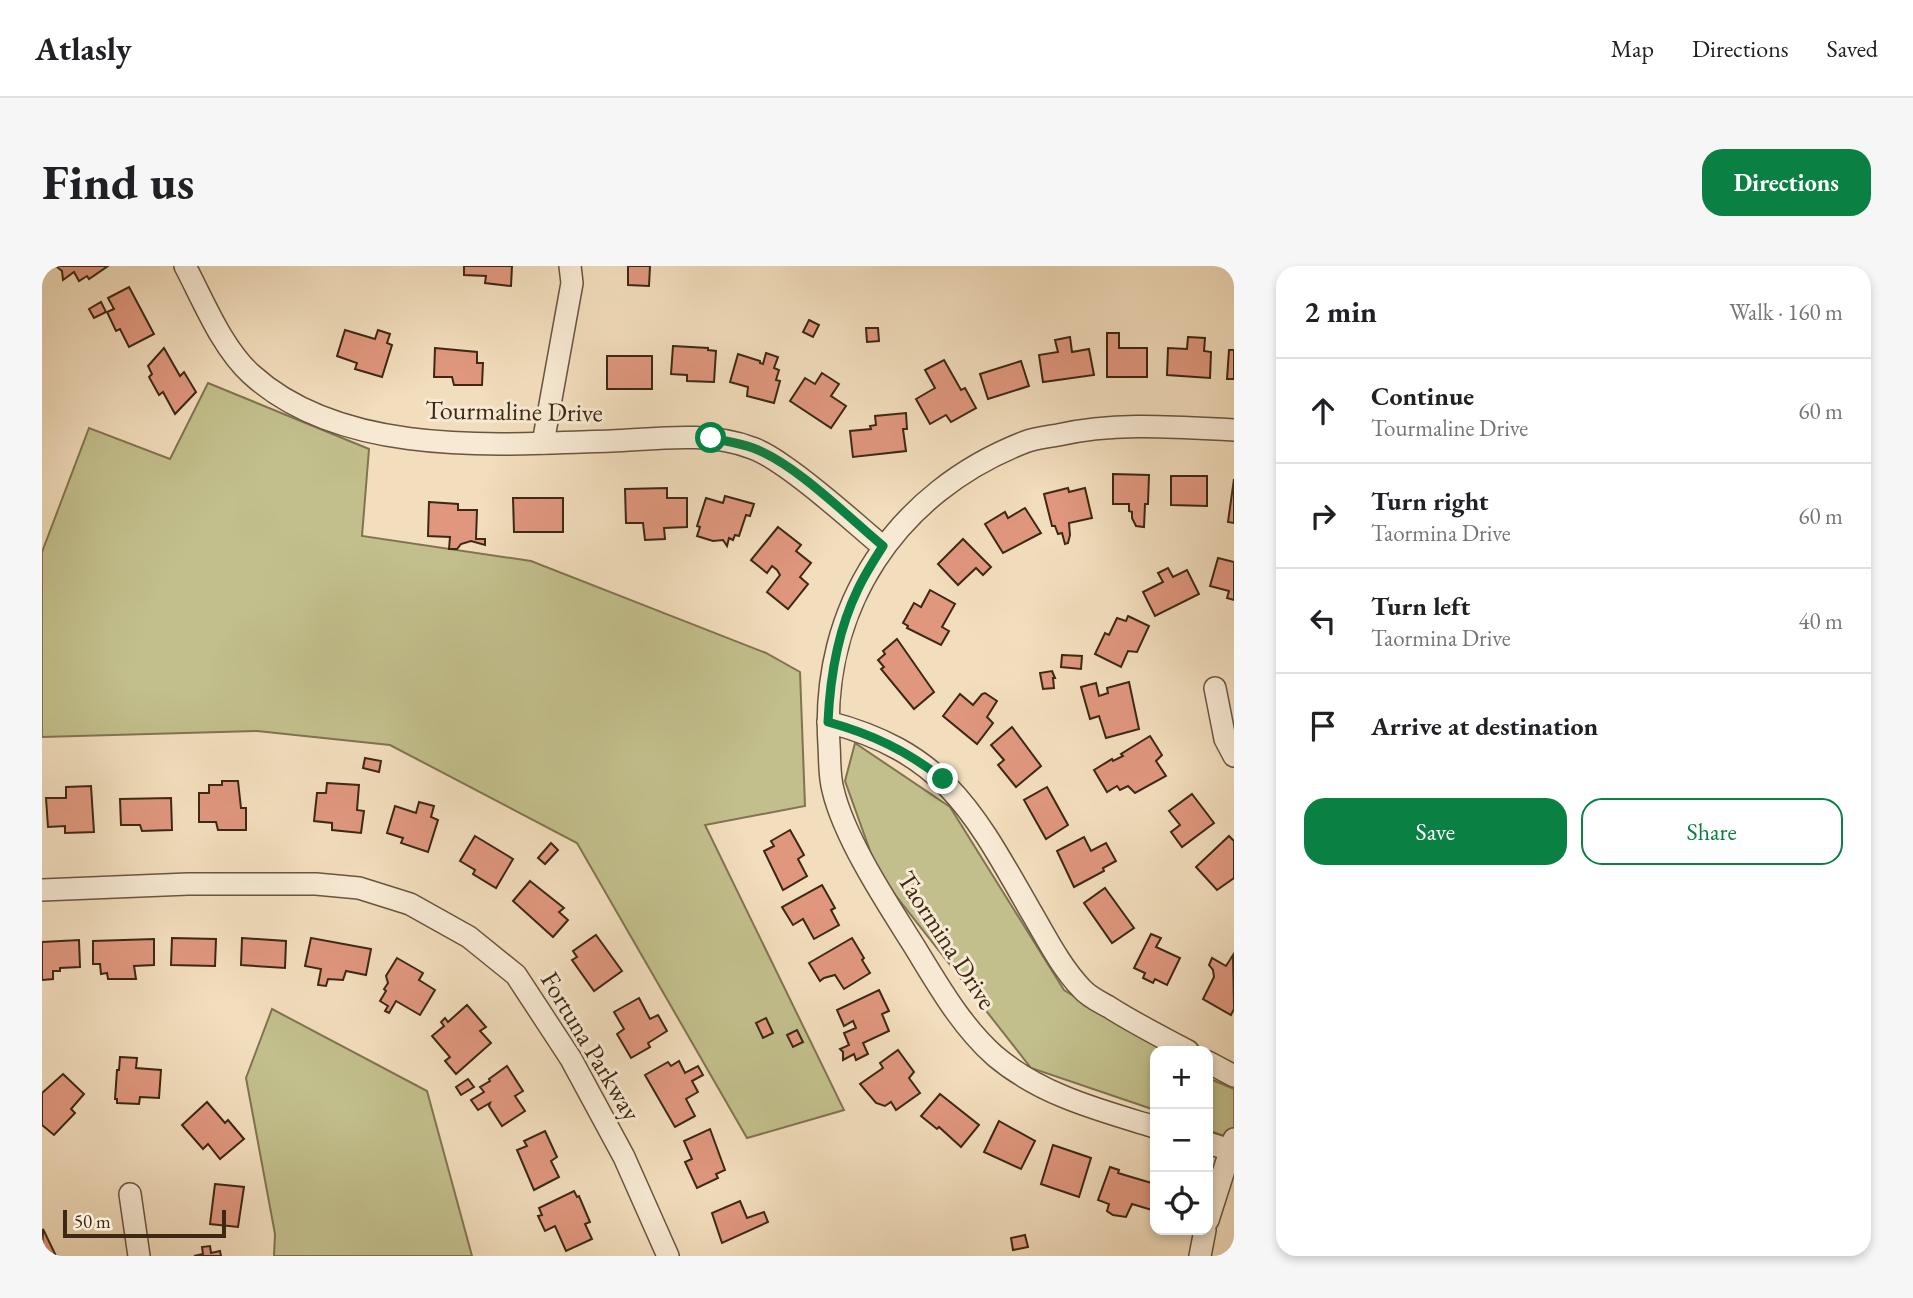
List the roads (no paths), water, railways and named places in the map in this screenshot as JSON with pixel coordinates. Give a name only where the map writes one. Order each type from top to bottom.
[{"type":"street","name":"Tourmaline Drive","points":[[185,266],[224,339],[250,373],[285,400],[322,417],[370,433],[461,443],[711,438],[752,447],[811,485],[883,546]]},
{"type":"street","points":[[543,443],[572,283],[570,266]]},
{"type":"street","name":"Taormina Drive","points":[[1150,1125],[1083,1105],[1035,1084],[995,1055],[958,1016],[891,910],[844,822],[832,788],[828,722],[830,690],[841,633],[858,589],[883,546],[960,473],[1026,442],[1089,428],[1159,426],[1234,430]]},
{"type":"street","points":[[1215,688],[1225,739],[1234,756]]},
{"type":"street","points":[[828,722],[862,731],[916,759],[943,779],[985,830],[1060,963],[1084,992],[1133,1023],[1178,1046]]},
{"type":"street","name":"Fortuna Parkway","points":[[42,890],[188,884],[316,884],[359,888],[410,904],[469,937],[516,975],[571,1059],[624,1157],[668,1256]]},
{"type":"street","points":[[1213,1065],[1234,1076]]},
{"type":"street","points":[[1213,1143],[1232,1145],[1213,1204]]},
{"type":"street","points":[[130,1194],[139,1256]]},
{"type":"street","points":[[1200,1256],[1204,1235]]}]
